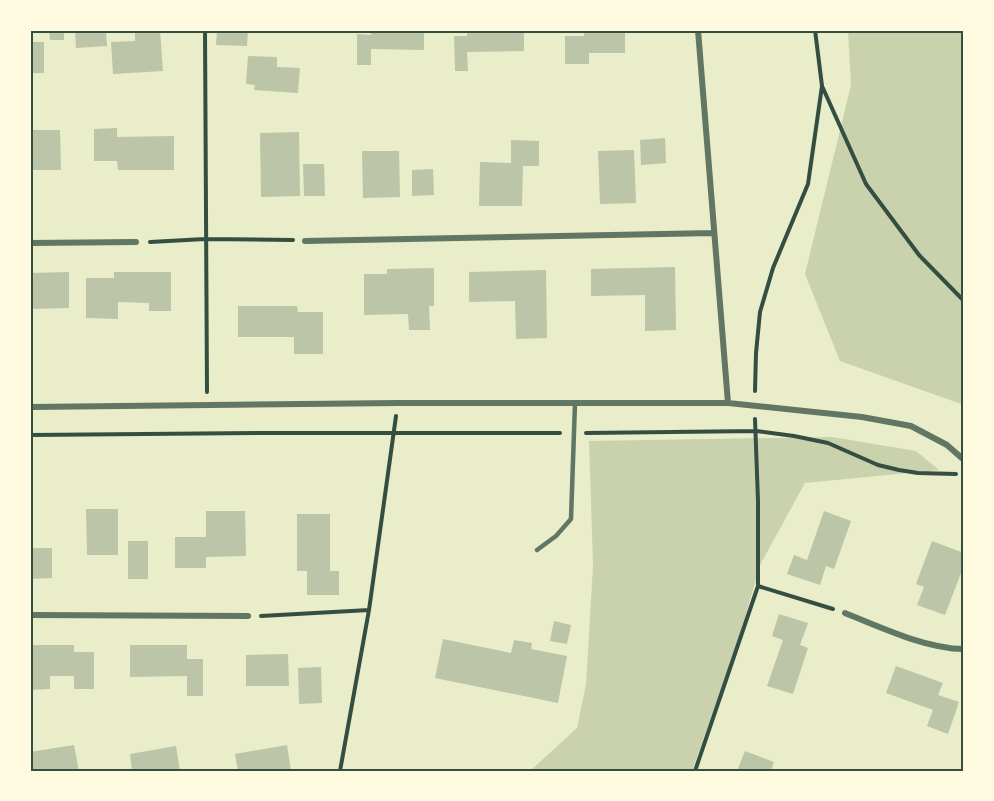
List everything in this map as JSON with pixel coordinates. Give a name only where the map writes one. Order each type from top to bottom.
[{"type":"street","points":[[698,30],[728,403]]},
{"type":"street","points":[[306,241],[714,233]]},
{"type":"street","points":[[30,243],[136,242]]},
{"type":"street","points":[[30,407],[728,403],[862,417],[911,426],[947,446],[964,460]]},
{"type":"street","points":[[845,613],[933,645],[964,650]]},
{"type":"street","points":[[30,615],[248,616]]},
{"type":"lane","points":[[537,550],[556,536],[571,519],[575,403]]},
{"type":"path","points":[[205,30],[207,406]]},
{"type":"path","points":[[695,771],[758,586],[755,405],[760,312],[776,260],[808,184],[822,87],[815,30]]},
{"type":"path","points":[[822,87],[866,184],[919,255],[964,301]]},
{"type":"path","points":[[136,242],[206,239],[306,241]]},
{"type":"path","points":[[340,771],[369,610],[398,404]]},
{"type":"path","points":[[30,435],[756,431],[828,443],[878,465],[898,470],[964,474]]},
{"type":"path","points":[[758,586],[845,613]]},
{"type":"path","points":[[248,616],[369,610]]},
{"type":"green space","points":[[848,30],[964,30],[964,405],[840,361],[805,274],[851,85]]},
{"type":"green space","points":[[832,437],[916,451],[939,470],[805,483],[761,563],[739,637],[692,771],[530,771],[577,728],[586,684],[593,566],[589,441]]},
{"type":"building","points":[[49,30],[64,30],[64,40],[50,40]]},
{"type":"building","points":[[75,30],[106,30],[107,46],[76,48]]},
{"type":"building","points":[[135,30],[160,30],[163,71],[113,74],[111,42],[135,41]]},
{"type":"building","points":[[217,30],[248,30],[247,46],[216,45]]},
{"type":"building","points":[[371,30],[424,30],[424,50],[371,49],[371,65],[357,65],[357,34],[371,35]]},
{"type":"building","points":[[467,30],[524,30],[524,51],[467,52],[468,71],[455,71],[454,36],[467,36]]},
{"type":"building","points":[[584,30],[625,30],[625,53],[589,53],[589,64],[565,64],[565,36],[584,36]]},
{"type":"building","points":[[30,42],[44,42],[44,73],[30,73]]},
{"type":"building","points":[[248,56],[277,57],[277,67],[300,68],[298,93],[254,90],[255,85],[246,84]]},
{"type":"building","points":[[117,128],[117,137],[174,136],[174,170],[118,170],[117,161],[94,161],[94,129]]},
{"type":"building","points":[[30,130],[60,130],[61,170],[30,170]]},
{"type":"building","points":[[299,132],[300,196],[261,197],[260,133]]},
{"type":"building","points":[[665,138],[666,163],[641,165],[640,140]]},
{"type":"building","points":[[511,140],[539,141],[539,166],[523,166],[522,206],[479,206],[480,162],[511,163]]},
{"type":"building","points":[[634,150],[636,203],[600,204],[598,151]]},
{"type":"building","points":[[362,151],[399,151],[400,197],[363,198]]},
{"type":"building","points":[[303,164],[324,164],[325,196],[304,196]]},
{"type":"building","points":[[433,169],[434,195],[412,196],[412,170]]},
{"type":"building","points":[[675,267],[676,330],[645,331],[645,295],[591,296],[591,269]]},
{"type":"building","points":[[434,268],[434,306],[429,306],[430,330],[409,330],[408,314],[364,315],[364,274],[387,274],[387,269]]},
{"type":"building","points":[[546,270],[547,338],[516,339],[515,301],[469,302],[469,272]]},
{"type":"building","points":[[69,272],[69,308],[30,309],[30,273]]},
{"type":"building","points":[[114,272],[171,272],[171,311],[149,311],[149,303],[118,302],[118,319],[86,318],[86,278],[114,278]]},
{"type":"building","points":[[238,306],[297,306],[298,312],[323,312],[323,354],[294,354],[294,337],[238,337]]},
{"type":"building","points":[[86,509],[118,509],[118,555],[87,555]]},
{"type":"building","points":[[206,511],[245,511],[246,556],[206,557],[206,568],[175,568],[175,537],[206,537]]},
{"type":"building","points":[[824,511],[851,521],[834,569],[826,566],[820,585],[787,574],[794,555],[807,560]]},
{"type":"building","points":[[297,514],[330,514],[330,571],[339,571],[339,595],[307,595],[307,571],[297,571]]},
{"type":"building","points":[[128,541],[148,541],[148,579],[128,579]]},
{"type":"building","points":[[932,541],[964,553],[964,565],[945,615],[917,605],[924,587],[916,584]]},
{"type":"building","points":[[30,548],[52,548],[52,578],[30,579]]},
{"type":"building","points":[[779,614],[808,623],[800,645],[808,648],[793,694],[767,686],[783,640],[772,636]]},
{"type":"building","points":[[554,621],[571,625],[567,644],[550,641]]},
{"type":"building","points":[[443,639],[511,653],[514,640],[532,643],[531,649],[567,656],[558,703],[435,678]]},
{"type":"building","points":[[30,645],[74,645],[74,652],[94,652],[94,689],[74,689],[74,676],[50,676],[50,689],[30,690]]},
{"type":"building","points":[[130,645],[187,645],[187,659],[203,659],[203,696],[187,696],[187,676],[130,677]]},
{"type":"building","points":[[288,654],[289,686],[246,686],[246,655]]},
{"type":"building","points":[[896,666],[943,683],[938,695],[959,702],[948,734],[927,726],[933,710],[886,693]]},
{"type":"building","points":[[321,667],[322,703],[299,704],[298,668]]},
{"type":"building","points":[[74,745],[79,771],[30,771],[30,752]]},
{"type":"building","points":[[287,745],[291,771],[238,771],[235,754]]},
{"type":"building","points":[[176,746],[180,771],[132,771],[130,754]]},
{"type":"building","points":[[745,751],[774,762],[771,771],[737,771]]}]
